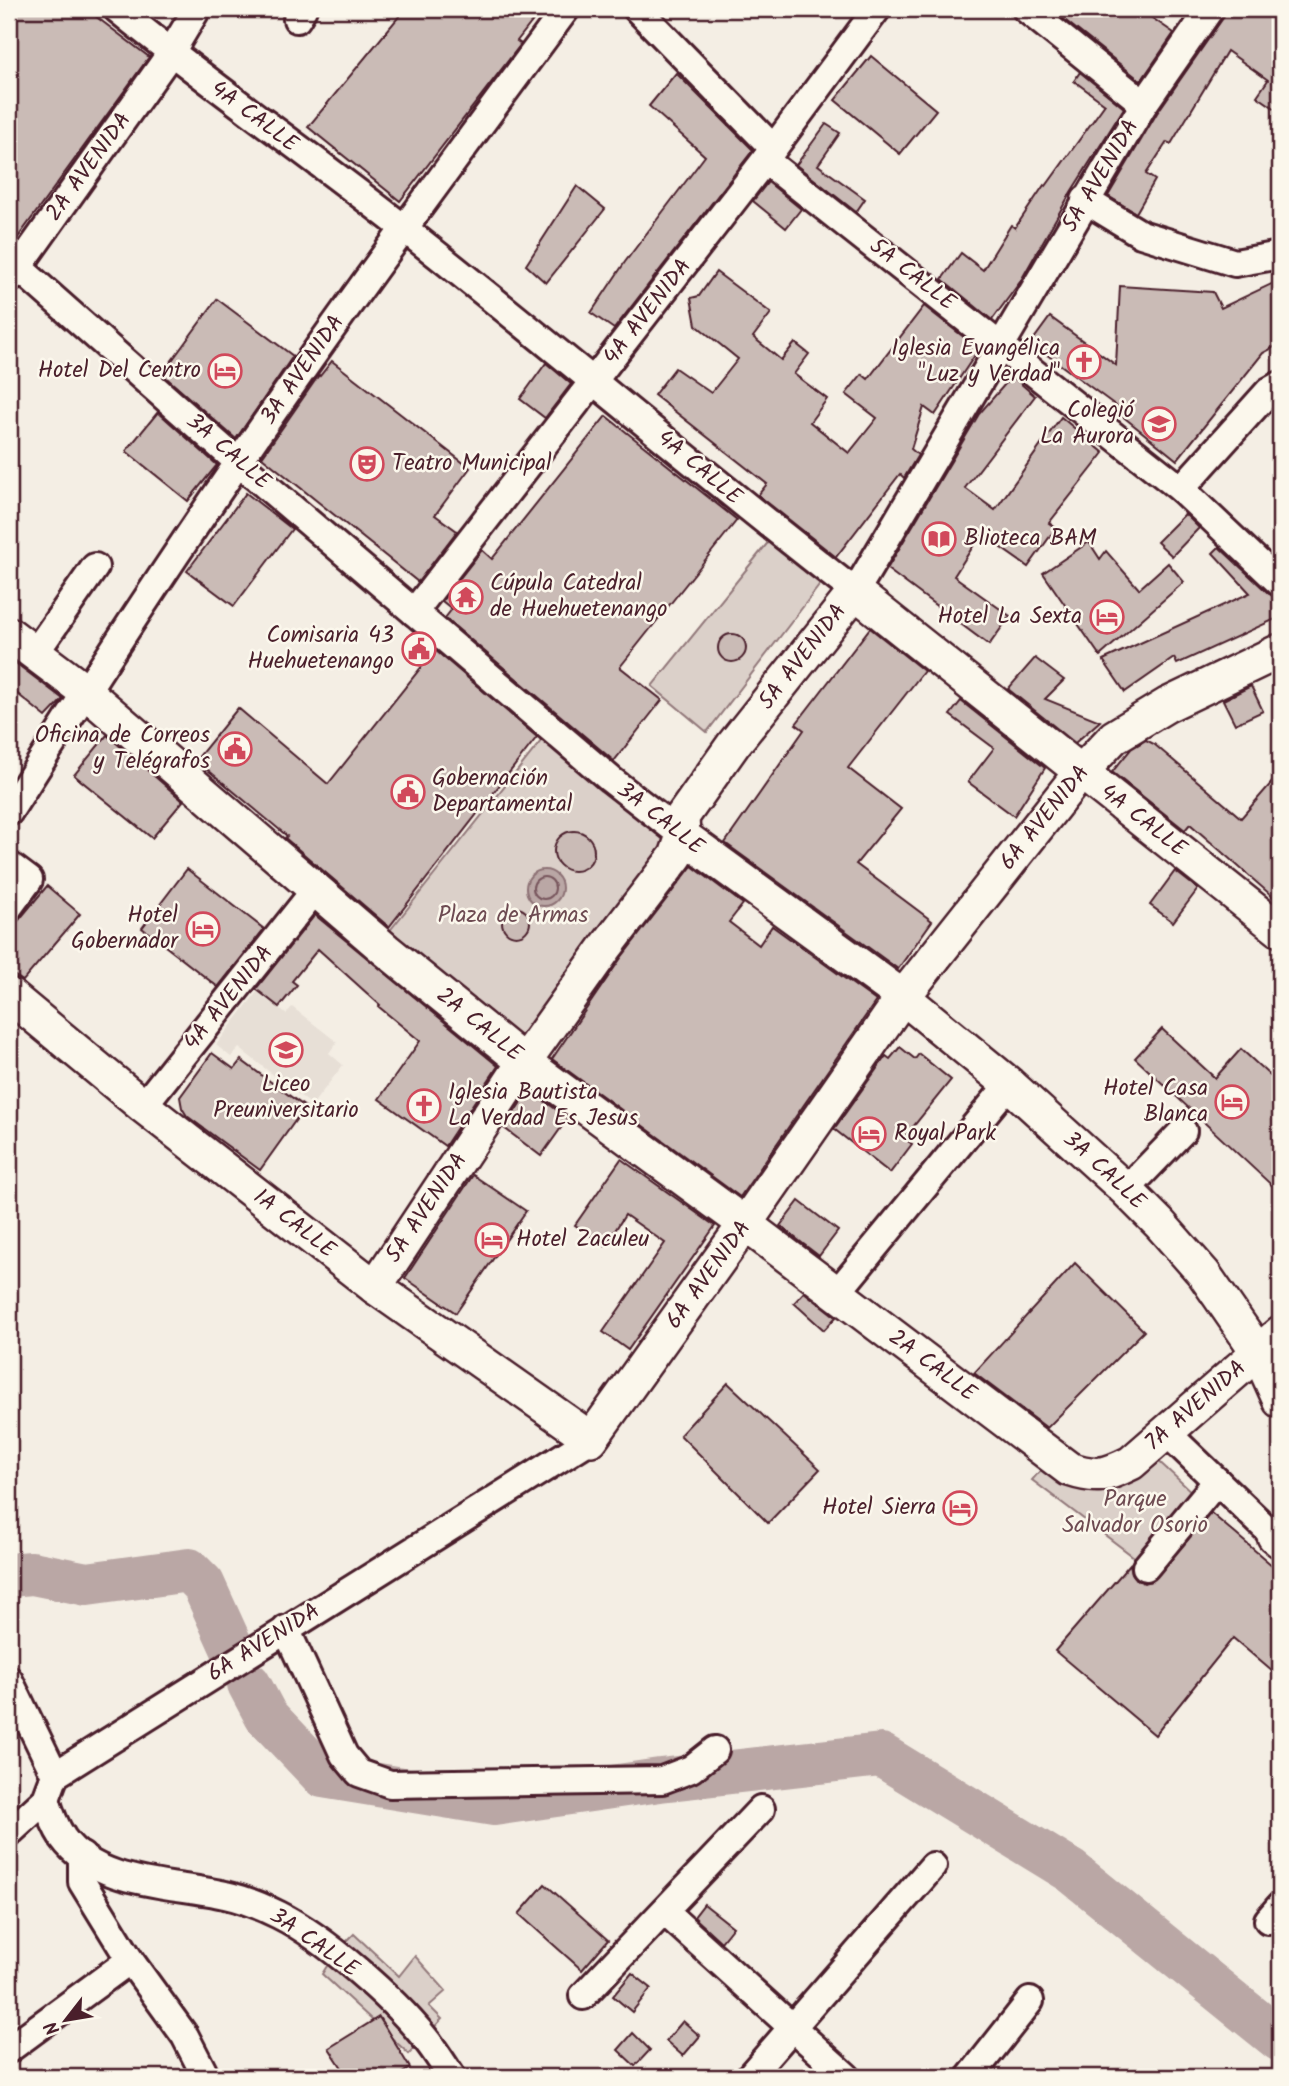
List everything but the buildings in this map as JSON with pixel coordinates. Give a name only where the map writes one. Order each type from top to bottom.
[{"type":"main road","name":"4A CALLE","points":[[855,592],[1280,930]]},
{"type":"main road","name":"5A AVENIDA","points":[[374,1287],[524,1062],[606,947],[676,856],[683,836],[682,817],[733,745],[855,592]]},
{"type":"main road","name":"2A CALLE","points":[[22,643],[86,692],[315,890],[524,1062],[745,1224],[1069,1469],[1090,1476],[1109,1475]]},
{"type":"main road","name":"6A AVENIDA","points":[[591,1439],[903,997],[1081,772],[1114,737],[1167,705],[1280,651]]},
{"type":"main road","name":"3A CALLE","points":[[683,836],[903,997],[1009,1084],[1126,1190],[1269,1343],[1280,1401]]},
{"type":"main road","name":"1A CALLE","points":[[9,995],[143,1106],[374,1287],[591,1439]]},
{"type":"main road","name":"7A AVENIDA","points":[[1109,1475],[1131,1463],[1269,1343]]},
{"type":"street","name":"4A CALLE","points":[[117,9],[170,54],[404,228],[595,381],[751,511],[855,592]]},
{"type":"street","name":"2A AVENIDA","points":[[12,268],[170,54],[197,9]]},
{"type":"street","name":"3A AVENIDA","points":[[9,812],[238,462],[404,228],[566,9]]},
{"type":"street","name":"5A CALLE","points":[[637,9],[769,154],[1181,489],[1280,583]]},
{"type":"street","name":"4A AVENIDA","points":[[414,612],[595,381],[877,9]]},
{"type":"street","points":[[1026,9],[1144,104]]},
{"type":"street","name":"5A AVENIDA","points":[[855,592],[1085,200],[1144,104],[1210,9]]},
{"type":"street","points":[[1085,200],[1141,234],[1236,263],[1280,255]]},
{"type":"street","name":"3A CALLE","points":[[12,268],[610,779],[683,836]]},
{"type":"street","points":[[1181,489],[1269,391],[1280,385]]},
{"type":"street","points":[[22,643],[95,567]]},
{"type":"street","points":[[9,865],[29,880],[9,907]]},
{"type":"street","name":"4A AVENIDA","points":[[143,1106],[315,890]]},
{"type":"street","points":[[836,1294],[1009,1084]]},
{"type":"street","points":[[1126,1190],[1183,1131]]},
{"type":"street","points":[[1165,1431],[1278,1536]]},
{"type":"street","name":"6A AVENIDA","points":[[9,1833],[50,1787],[286,1629],[591,1439]]},
{"type":"street","points":[[1146,1567],[1217,1481]]},
{"type":"street","points":[[286,1629],[344,1755],[359,1773],[390,1784],[662,1780],[691,1769],[715,1750]]},
{"type":"street","name":"3A CALLE","points":[[9,1680],[50,1787],[54,1824],[65,1840],[82,1856],[111,1872],[137,1880],[222,1894],[250,1902],[282,1917],[319,1942],[383,1994],[426,2038],[452,2077]]},
{"type":"street","points":[[583,1996],[761,1809]]},
{"type":"street","points":[[82,1856],[82,1882],[130,1960],[185,2036],[206,2077]]},
{"type":"street","points":[[749,2077],[933,1866]]},
{"type":"street","points":[[665,1912],[847,2077]]},
{"type":"street","points":[[9,2049],[130,1960]]},
{"type":"street","points":[[970,2077],[1030,2001]]},
{"type":"shaded area","name":"Liceo Preuniversitario","points":[[257,992],[286,1014],[292,1007],[337,1042],[329,1053],[343,1065],[312,1105],[239,1048],[231,1057],[216,1045]]},
{"type":"green space","points":[[770,540],[822,582],[707,732],[652,686]]},
{"type":"green space","name":"Plaza de Armas","points":[[549,731],[675,836],[530,1045],[388,933]]},
{"type":"green space","name":"Parque Salvador Osorio","points":[[1153,1456],[1194,1494],[1142,1563],[1032,1480],[1046,1464]]},
{"type":"green space","points":[[354,1934],[399,1976],[415,1956],[446,1991],[429,2006],[442,2019],[409,2054],[322,1974],[335,1953]]},
{"type":"water","points":[[544,870],[557,875],[562,888],[557,901],[544,906],[531,901],[526,888],[531,875]]},
{"type":"waterway","points":[[9,1575],[32,1573],[87,1584],[189,1570],[203,1584],[232,1648]]},
{"type":"waterway","points":[[249,1684],[266,1716],[323,1776],[494,1804],[660,1780],[881,1755],[1071,1871],[1280,2040]]},
{"type":"place","name":"Iglesia Evangélica \"Luz y Verdad\"","points":[[1084,362]]},
{"type":"place","name":"Hotel Del Centro","points":[[225,371]]},
{"type":"place","name":"Colegió La Aurora","points":[[1159,424]]},
{"type":"place","name":"Teatro Municipal","points":[[367,464]]},
{"type":"place","name":"Blioteca BAM","points":[[939,539]]},
{"type":"place","name":"Cúpula Catedral de Huehuetenango","points":[[466,597]]},
{"type":"place","name":"Hotel La Sexta","points":[[1107,617]]},
{"type":"place","name":"Comisaria 43 Huehuetenango","points":[[419,649]]},
{"type":"place","name":"Oficina de Correos y Telégrafos","points":[[235,749]]},
{"type":"place","name":"Gobernación Departamental","points":[[408,792]]},
{"type":"place","name":"Hotel Gobernador","points":[[203,929]]},
{"type":"place","name":"Liceo Preuniversitario","points":[[286,1050]]},
{"type":"place","name":"Hotel Casa Blanca","points":[[1232,1102]]},
{"type":"place","name":"Iglesia Bautista La Verdad Es Jesus","points":[[424,1106]]},
{"type":"place","name":"Royal Park","points":[[869,1134]]},
{"type":"place","name":"Hotel Zaculeu","points":[[492,1240]]},
{"type":"place","name":"Hotel Sierra","points":[[960,1508]]}]
